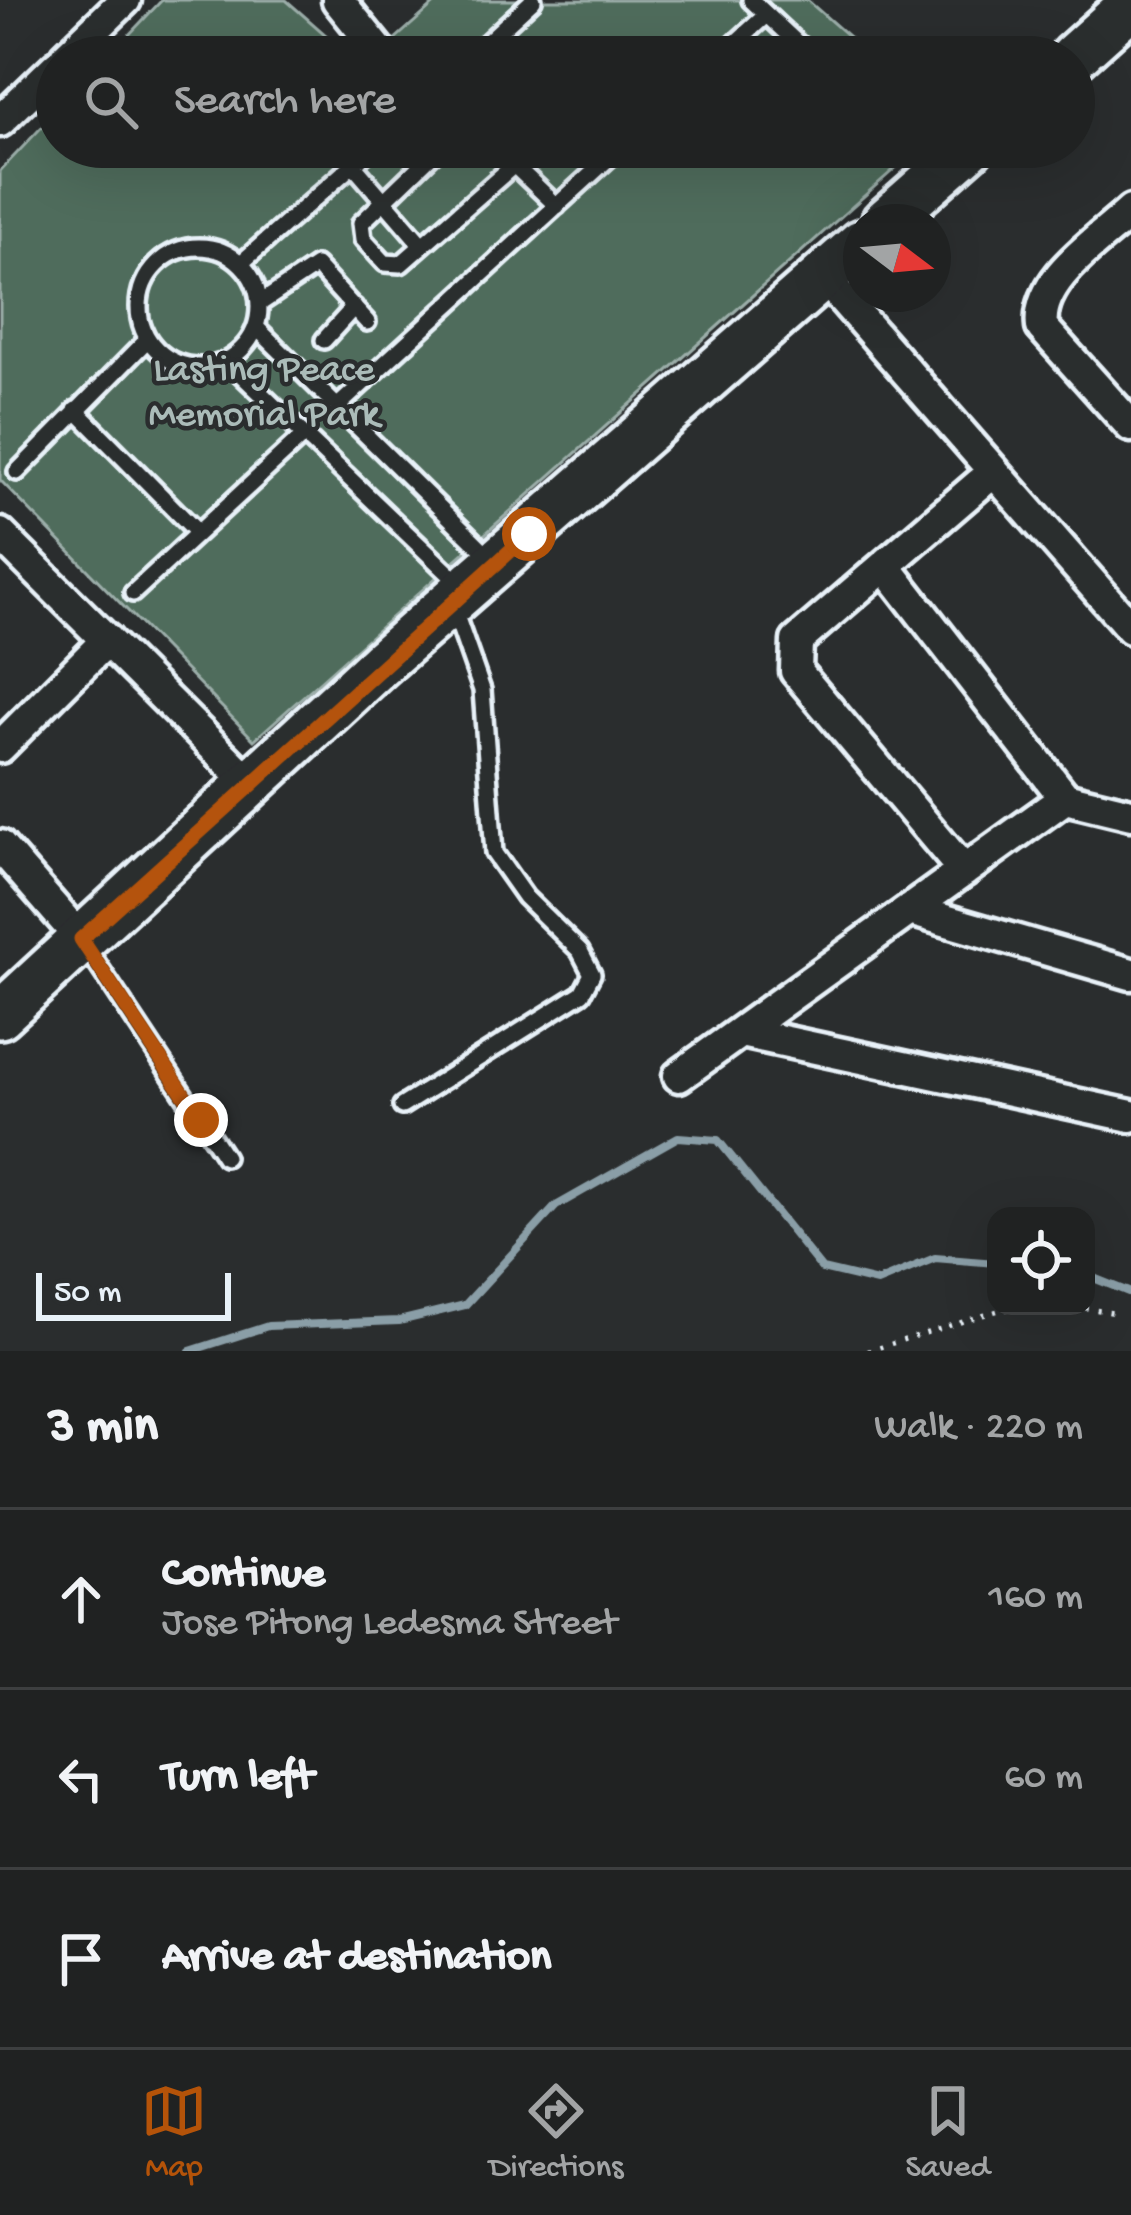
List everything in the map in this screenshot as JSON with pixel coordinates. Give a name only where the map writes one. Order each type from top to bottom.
[{"type":"main road","points":[[1093,36],[1117,12]]},
{"type":"main road","points":[[905,204],[946,168]]},
{"type":"main road","points":[[0,1016],[249,782],[843,259]]},
{"type":"street","points":[[88,36],[125,0]]},
{"type":"street","points":[[338,0],[367,36]]},
{"type":"street","points":[[0,121],[36,86]]},
{"type":"street","points":[[1131,211],[1047,290],[1040,308],[1042,327],[1131,426]]},
{"type":"street","points":[[823,276],[991,474],[1131,628]]},
{"type":"street","points":[[964,871],[796,671],[797,641],[991,474]]},
{"type":"street","points":[[0,534],[249,782]]},
{"type":"street","points":[[885,566],[1065,798],[1131,814]]},
{"type":"street","points":[[0,748],[107,640]]},
{"type":"street","points":[[680,1076],[1065,798]]},
{"type":"street","points":[[0,846],[81,939]]},
{"type":"street","points":[[910,910],[1131,974]]},
{"type":"street","points":[[741,1032],[1131,1116]]},
{"type":"lane","points":[[494,36],[533,0]]},
{"type":"lane","points":[[751,0],[790,36]]},
{"type":"lane","points":[[742,36],[766,14]]},
{"type":"lane","points":[[241,262],[350,168]]},
{"type":"lane","points":[[356,168],[422,245]]},
{"type":"lane","points":[[418,168],[361,224],[363,239],[394,266],[511,168]]},
{"type":"lane","points":[[517,168],[557,206]]},
{"type":"lane","points":[[337,407],[598,168]]},
{"type":"lane","points":[[200,247],[222,250],[241,262],[254,281],[259,304],[256,327],[227,361],[205,367],[183,365],[163,356],[148,339],[140,298],[159,262],[178,250],[200,247]]},
{"type":"lane","points":[[259,304],[316,266],[367,322]]},
{"type":"lane","points":[[324,340],[354,307]]},
{"type":"lane","points":[[256,327],[337,407],[471,584],[494,854],[524,897],[580,950],[592,974],[582,993],[403,1106]]},
{"type":"lane","points":[[16,472],[148,339]]},
{"type":"lane","points":[[227,361],[471,584]]},
{"type":"lane","points":[[76,410],[198,533]]},
{"type":"lane","points":[[133,593],[304,435]]},
{"type":"lane","points":[[81,939],[225,1157]]},
{"type":"path","points":[[1095,1310],[1114,1313]]},
{"type":"path","points":[[868,1351],[987,1314]]},
{"type":"green space","points":[[162,0],[286,0],[327,36],[128,36]]},
{"type":"green space","points":[[439,0],[807,0],[848,36],[399,36]]},
{"type":"green space","name":"Lasting Peace Memorial Park","points":[[36,133],[36,168],[895,168],[855,204],[843,204],[843,215],[254,740],[0,480],[0,171]]},
{"type":"waterway","points":[[190,1351],[268,1326],[399,1321],[465,1305],[556,1206],[678,1137],[718,1140],[822,1269],[877,1282],[935,1258],[987,1262]]},
{"type":"waterway","points":[[1095,1279],[1131,1293]]},
{"type":"route","points":[[201,1120],[81,939],[249,782],[529,534]]}]
